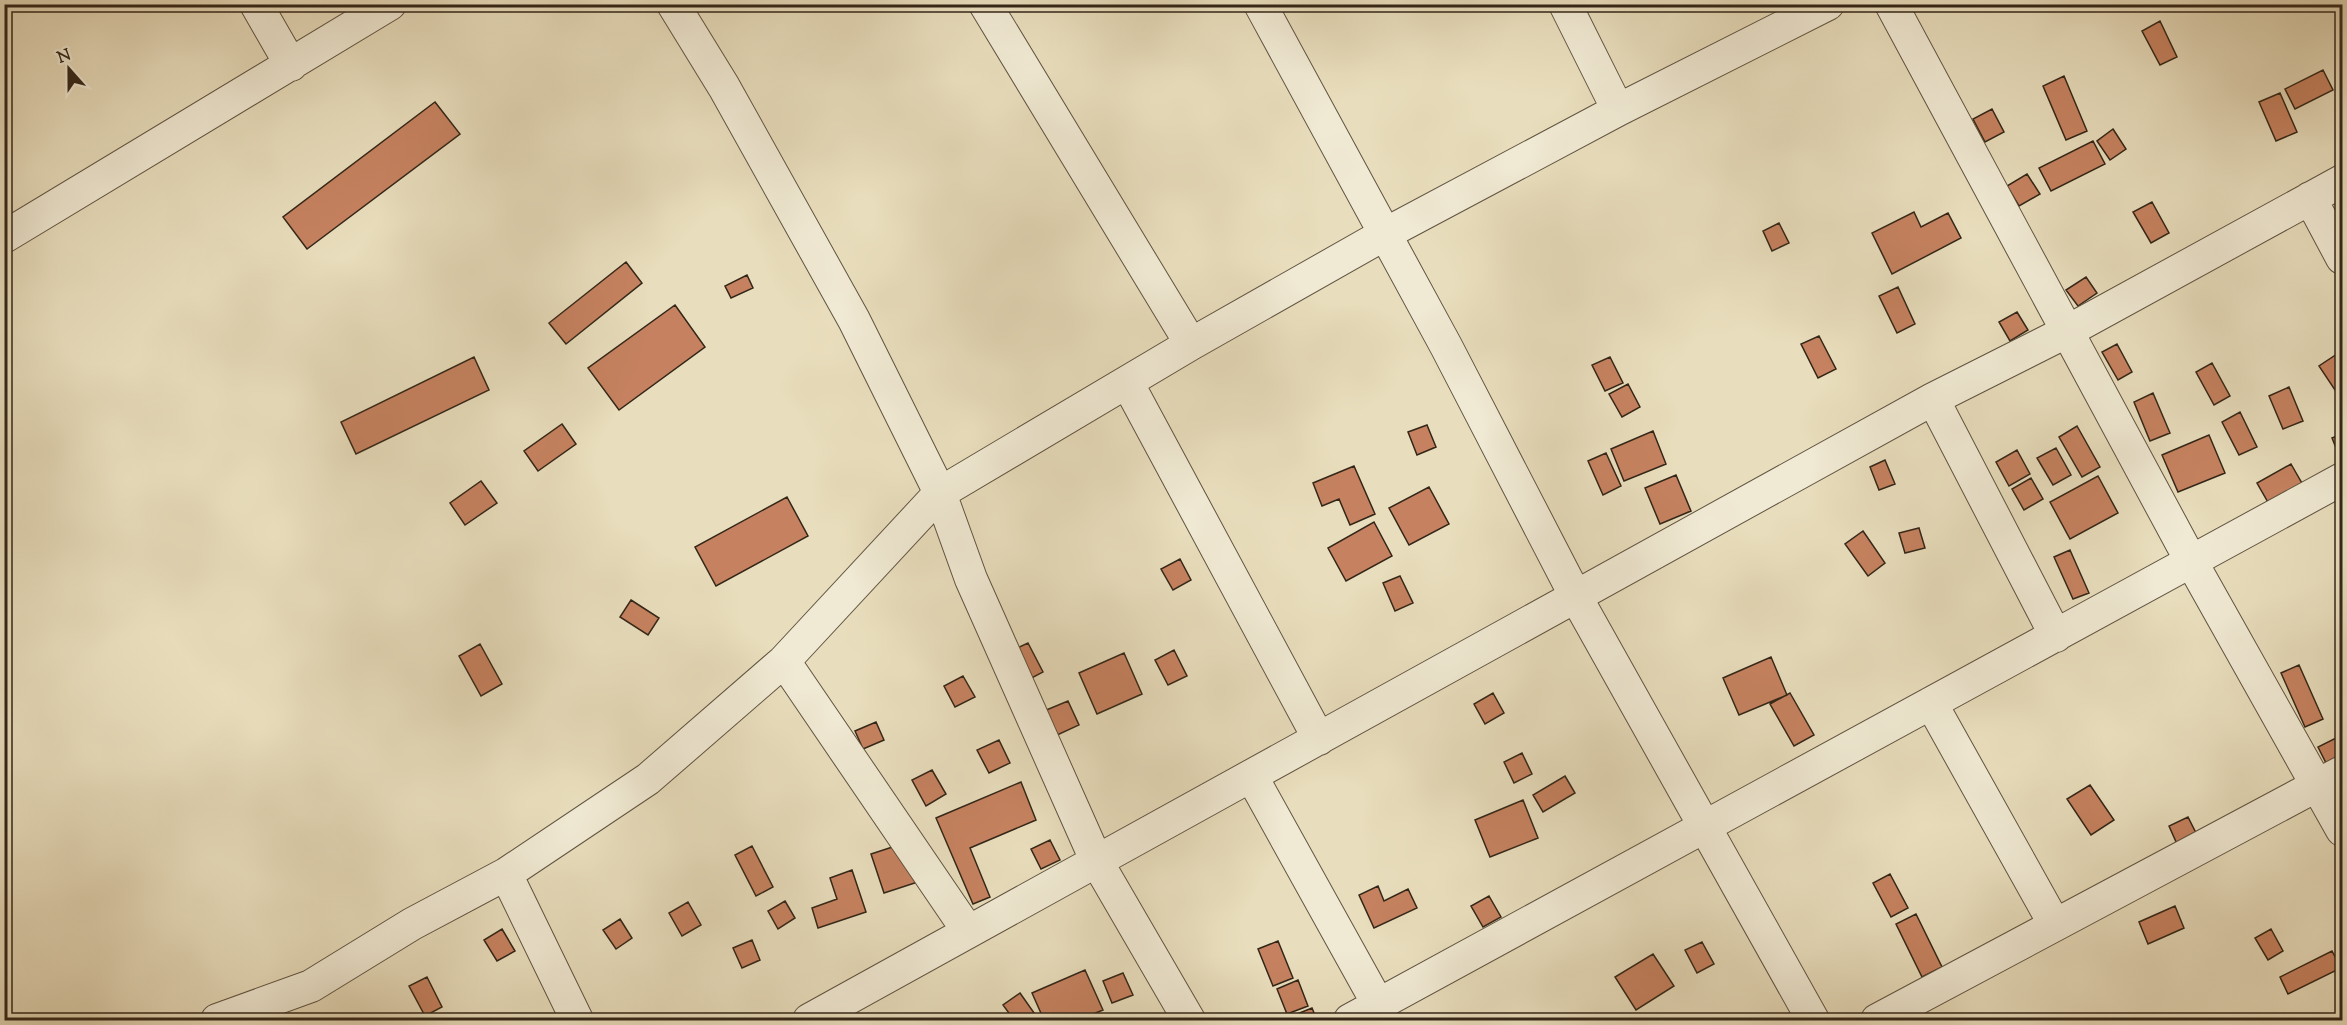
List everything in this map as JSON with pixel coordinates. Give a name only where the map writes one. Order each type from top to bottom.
[{"type":"street","points":[[256,4],[291,64]]},
{"type":"street","points":[[4,237],[390,4]]},
{"type":"street","points":[[674,4],[724,87],[849,310],[940,493],[971,579],[1096,860],[1189,1020]]},
{"type":"street","points":[[985,4],[1191,344]]},
{"type":"street","points":[[1260,4],[1385,234],[1576,597],[1707,827],[1812,1020]]},
{"type":"street","points":[[1565,4],[1618,110]]},
{"type":"street","points":[[217,1020],[310,986],[412,924],[506,874],[648,779],[784,661],[940,493],[1191,344],[1385,234],[1618,110],[1828,4]]},
{"type":"street","points":[[1891,4],[2191,561],[2330,779],[2343,830]]},
{"type":"street","points":[[809,1020],[1933,399],[2068,331],[2343,181]]},
{"type":"street","points":[[2310,198],[2343,258]]},
{"type":"street","points":[[1127,382],[1319,739]]},
{"type":"street","points":[[1933,399],[2056,636]]},
{"type":"street","points":[[1350,1020],[2343,479]]},
{"type":"street","points":[[784,661],[968,931]]},
{"type":"street","points":[[1931,703],[2055,925]]},
{"type":"street","points":[[1252,777],[1378,1004]]},
{"type":"street","points":[[1876,1020],[2330,779]]},
{"type":"street","points":[[506,874],[577,1020]]},
{"type":"building","points":[[2160,21],[2177,57],[2160,65],[2142,31]]},
{"type":"building","points":[[2323,70],[2333,90],[2295,109],[2285,89]]},
{"type":"building","points":[[2064,76],[2087,131],[2066,140],[2043,86]]},
{"type":"building","points":[[2280,93],[2297,132],[2276,141],[2259,102]]},
{"type":"building","points":[[435,102],[460,134],[307,249],[283,217]]},
{"type":"building","points":[[1992,109],[2004,132],[1985,142],[1973,119]]},
{"type":"building","points":[[2113,129],[2126,149],[2110,160],[2097,141]]},
{"type":"building","points":[[2093,141],[2105,164],[2051,191],[2039,168]]},
{"type":"building","points":[[2027,174],[2040,194],[2019,206],[2007,186]]},
{"type":"building","points":[[2152,202],[2169,233],[2151,243],[2133,212]]},
{"type":"building","points":[[1914,212],[1921,227],[1948,213],[1961,238],[1892,274],[1872,233]]},
{"type":"building","points":[[1779,223],[1789,243],[1772,251],[1763,231]]},
{"type":"building","points":[[626,262],[642,283],[566,344],[549,323]]},
{"type":"building","points":[[747,275],[753,288],[731,298],[725,286]]},
{"type":"building","points":[[2086,277],[2097,293],[2078,306],[2066,290]]},
{"type":"building","points":[[1898,287],[1915,324],[1897,333],[1879,296]]},
{"type":"building","points":[[675,305],[705,347],[619,410],[588,368]]},
{"type":"building","points":[[2017,312],[2028,330],[2010,341],[1999,322]]},
{"type":"building","points":[[1819,336],[1836,369],[1818,378],[1801,344]]},
{"type":"building","points":[[2117,344],[2132,372],[2118,380],[2102,352]]},
{"type":"building","points":[[2337,354],[2342,362],[2342,394],[2339,396],[2319,366]]},
{"type":"building","points":[[474,357],[489,390],[356,454],[341,422]]},
{"type":"building","points":[[1610,357],[1623,383],[1605,391],[1592,365]]},
{"type":"building","points":[[2212,363],[2230,396],[2214,405],[2196,372]]},
{"type":"building","points":[[1628,384],[1640,407],[1622,417],[1609,394]]},
{"type":"building","points":[[2289,387],[2303,421],[2283,429],[2269,396]]},
{"type":"building","points":[[2153,393],[2170,433],[2150,441],[2134,402]]},
{"type":"building","points":[[2240,412],[2257,447],[2239,455],[2222,422]]},
{"type":"building","points":[[562,424],[576,444],[538,471],[524,451]]},
{"type":"building","points":[[1427,425],[1436,447],[1417,455],[1408,432]]},
{"type":"building","points":[[2077,426],[2100,467],[2082,477],[2059,437]]},
{"type":"building","points":[[1653,431],[1666,464],[1624,481],[1611,449]]},
{"type":"building","points":[[2342,434],[2342,457],[2340,458],[2332,438]]},
{"type":"building","points":[[2209,435],[2225,473],[2178,492],[2162,455]]},
{"type":"building","points":[[2056,448],[2071,475],[2053,485],[2037,458]]},
{"type":"building","points":[[2017,450],[2030,474],[2009,486],[1996,462]]},
{"type":"building","points":[[1606,453],[1621,486],[1603,495],[1588,461]]},
{"type":"building","points":[[1885,460],[1895,484],[1879,490],[1870,467]]},
{"type":"building","points":[[2291,464],[2303,485],[2269,504],[2257,483]]},
{"type":"building","points":[[1354,466],[1375,514],[1350,525],[1339,499],[1322,506],[1313,483]]},
{"type":"building","points":[[1676,475],[1691,511],[1660,524],[1645,488]]},
{"type":"building","points":[[2098,476],[2118,513],[2070,539],[2050,502]]},
{"type":"building","points":[[2031,478],[2043,499],[2024,510],[2012,489]]},
{"type":"building","points":[[481,481],[497,503],[465,525],[450,503]]},
{"type":"building","points":[[1429,487],[1449,524],[1409,545],[1389,508]]},
{"type":"building","points":[[787,497],[808,536],[716,586],[695,547]]},
{"type":"building","points":[[1374,522],[1392,556],[1346,581],[1328,548]]},
{"type":"building","points":[[1919,528],[1925,548],[1905,553],[1899,533]]},
{"type":"building","points":[[1863,531],[1885,563],[1868,576],[1845,544]]},
{"type":"building","points":[[2070,550],[2089,593],[2073,599],[2054,557]]},
{"type":"building","points":[[1180,559],[1191,580],[1173,590],[1161,569]]},
{"type":"building","points":[[1400,576],[1413,603],[1395,611],[1383,583]]},
{"type":"building","points":[[631,600],[659,618],[648,635],[620,617]]},
{"type":"building","points":[[1028,643],[1043,672],[1026,681],[1011,651]]},
{"type":"building","points":[[480,644],[502,684],[481,696],[459,656]]},
{"type":"building","points":[[1174,650],[1187,676],[1168,685],[1155,660]]},
{"type":"building","points":[[1124,653],[1142,694],[1097,714],[1079,673]]},
{"type":"building","points":[[1771,657],[1787,695],[1739,715],[1723,678]]},
{"type":"building","points":[[2299,665],[2323,719],[2305,727],[2281,673]]},
{"type":"building","points":[[963,676],[975,697],[955,707],[944,686]]},
{"type":"building","points":[[1493,693],[1504,713],[1485,724],[1474,704]]},
{"type":"building","points":[[1790,693],[1814,735],[1794,746],[1770,704]]},
{"type":"building","points":[[1068,701],[1079,725],[1055,736],[1044,711]]},
{"type":"building","points":[[876,722],[884,740],[863,749],[855,731]]},
{"type":"building","points":[[2336,738],[2342,750],[2342,758],[2327,765],[2318,747]]},
{"type":"building","points":[[999,740],[1010,763],[989,773],[977,750]]},
{"type":"building","points":[[1522,753],[1532,774],[1514,783],[1504,762]]},
{"type":"building","points":[[932,770],[946,794],[926,806],[912,780]]},
{"type":"building","points":[[1565,776],[1575,793],[1543,812],[1533,795]]},
{"type":"building","points":[[1021,782],[1036,820],[970,848],[990,897],[973,904],[936,818]]},
{"type":"building","points":[[2090,785],[2114,820],[2091,835],[2067,799]]},
{"type":"building","points":[[1523,800],[1538,838],[1490,857],[1475,820]]},
{"type":"building","points":[[2188,817],[2197,835],[2177,844],[2169,826]]},
{"type":"building","points":[[917,839],[930,878],[884,893],[871,854]]},
{"type":"building","points":[[1050,840],[1060,860],[1041,869],[1031,849]]},
{"type":"building","points":[[752,846],[773,887],[756,896],[735,855]]},
{"type":"building","points":[[852,870],[866,912],[818,928],[812,908],[837,899],[830,878]]},
{"type":"building","points":[[1890,874],[1908,908],[1891,917],[1873,883]]},
{"type":"building","points":[[1378,886],[1384,901],[1408,889],[1417,908],[1374,928],[1359,895]]},
{"type":"building","points":[[1489,896],[1501,917],[1483,927],[1471,906]]},
{"type":"building","points":[[785,901],[795,918],[778,929],[768,911]]},
{"type":"building","points":[[688,902],[701,925],[682,936],[669,913]]},
{"type":"building","points":[[2175,906],[2184,928],[2148,944],[2139,922]]},
{"type":"building","points":[[1916,914],[1942,967],[1922,977],[1896,924]]},
{"type":"building","points":[[620,919],[632,938],[616,949],[603,930]]},
{"type":"building","points":[[502,929],[515,951],[497,961],[484,940]]},
{"type":"building","points":[[2271,929],[2283,951],[2268,960],[2255,938]]},
{"type":"building","points":[[752,940],[760,960],[742,968],[733,948]]},
{"type":"building","points":[[1278,941],[1293,978],[1273,986],[1258,949]]},
{"type":"building","points":[[1702,942],[1714,964],[1697,973],[1685,950]]},
{"type":"building","points":[[2332,951],[2341,968],[2288,994],[2280,977]]},
{"type":"building","points":[[1653,954],[1674,986],[1636,1010],[1615,977]]},
{"type":"building","points":[[1085,970],[1103,1010],[1078,1020],[1044,1020],[1032,993]]},
{"type":"building","points":[[1123,973],[1133,995],[1112,1003],[1103,981]]},
{"type":"building","points":[[427,977],[442,1007],[425,1016],[409,986]]},
{"type":"building","points":[[1298,980],[1308,1006],[1287,1014],[1277,989]]},
{"type":"building","points":[[1020,993],[1039,1020],[1014,1020],[1003,1005]]},
{"type":"building","points":[[1312,1008],[1317,1020],[1282,1020]]}]
